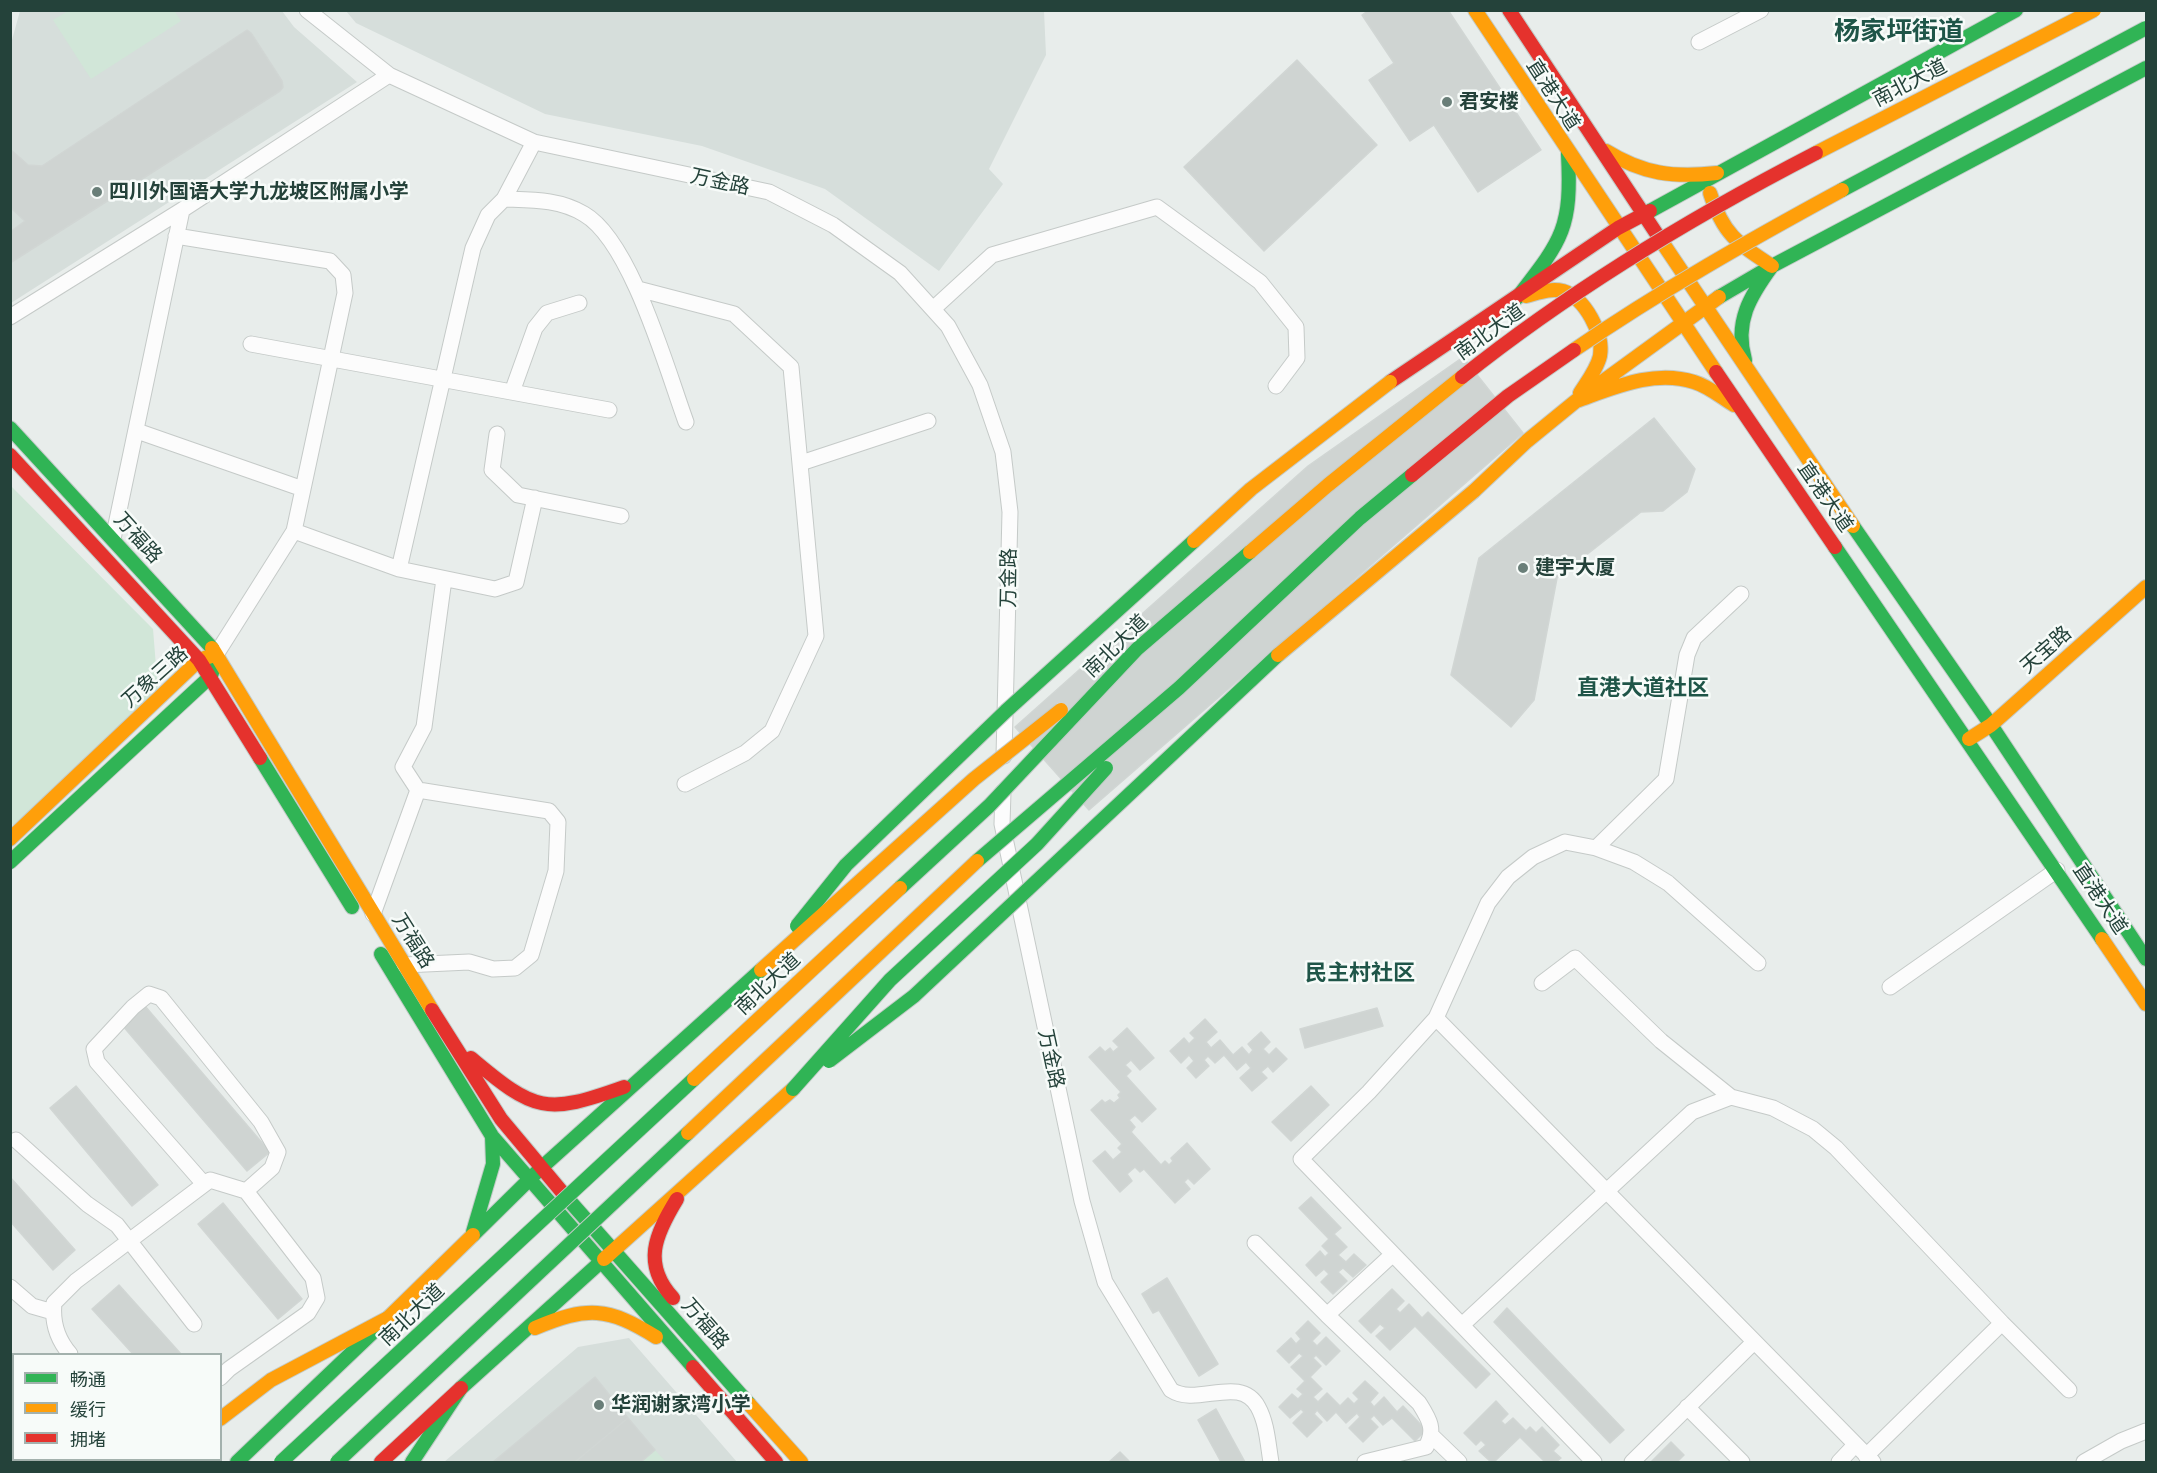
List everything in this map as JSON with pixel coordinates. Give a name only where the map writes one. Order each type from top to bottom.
[{"type":"main road","name":"直港大道","points":[[1475,10],[1568,154],[1739,407],[1969,739],[2146,1004]]},
{"type":"main road","name":"直港大道","points":[[1509,10],[1754,382],[1991,725],[2146,959]]},
{"type":"main road","name":"南北大道","points":[[222,1417],[271,1380],[388,1318],[541,1168],[761,970],[846,865],[1006,711],[1251,489],[1390,382],[1618,228],[2016,10]]},
{"type":"main road","name":"南北大道","points":[[281,1462],[988,807],[1137,649],[1329,485],[1462,377],[1608,272],[1730,198],[2094,10]]},
{"type":"main road","points":[[337,1462],[1010,830],[1179,688],[1360,518],[1508,396],[1614,323],[1755,237],[2146,28]]},
{"type":"main road","points":[[381,1462],[518,1335],[793,1089],[914,996],[1266,665],[1474,491],[1527,441],[1576,401],[1681,321],[1772,266],[2146,68]]},
{"type":"main road","points":[[1596,144],[1630,167],[1654,175],[1679,178],[1717,173],[1710,193],[1718,222],[1729,239],[1772,266]]},
{"type":"main road","points":[[1517,298],[1547,258],[1564,228],[1570,193],[1568,154]]},
{"type":"main road","points":[[1754,382],[1740,345],[1739,321],[1748,298],[1772,266]]},
{"type":"main road","points":[[1517,298],[1550,290],[1567,293],[1583,308],[1593,325],[1600,344],[1600,357],[1576,401]]},
{"type":"main road","points":[[1576,401],[1626,383],[1660,377],[1694,382],[1739,407]]},
{"type":"main road","name":"万福路","points":[[10,428],[217,653],[367,918]]},
{"type":"main road","name":"万福路","points":[[10,455],[199,660],[211,676],[367,918],[404,964],[501,1119],[541,1168],[801,1462]]},
{"type":"main road","name":"天宝路","points":[[1969,739],[1991,725],[2146,587]]},
{"type":"main road","points":[[761,970],[974,779],[1137,649]]},
{"type":"main road","name":"万象三路","points":[[10,839],[199,660],[217,653]]},
{"type":"main road","name":"万象三路","points":[[10,862],[211,676],[217,653]]},
{"type":"main road","points":[[793,1089],[890,980],[1037,844],[1179,688]]},
{"type":"main road","name":"万福路","points":[[373,942],[492,1136],[528,1181],[776,1462]]},
{"type":"main road","points":[[458,1047],[506,1087],[546,1104],[556,1106],[576,1103],[633,1084]]},
{"type":"main road","points":[[471,1237],[493,1164],[492,1136]]},
{"type":"main road","points":[[689,1182],[665,1220],[654,1262],[655,1273],[700,1329],[750,1405]]},
{"type":"main road","points":[[518,1335],[571,1312],[604,1311],[632,1321],[682,1355]]},
{"type":"main road","points":[[237,1462],[388,1318]]},
{"type":"main road","points":[[412,1462],[461,1388]]},
{"type":"street","name":"万金路","points":[[307,10],[389,75],[534,142],[769,192],[833,225],[900,273],[948,326],[980,385],[1002,452],[1010,512],[1002,824],[1082,1201],[1105,1282],[1171,1389],[1181,1396],[1195,1397],[1229,1390],[1247,1396],[1257,1405],[1263,1420],[1271,1462]]},
{"type":"street","points":[[1699,42],[1761,10]]},
{"type":"street","points":[[10,317],[182,210],[389,75]]},
{"type":"street","points":[[399,569],[473,248],[488,215],[504,199],[534,142]]},
{"type":"street","points":[[504,199],[555,201],[585,214],[606,233],[638,289],[686,422]]},
{"type":"street","points":[[933,309],[992,255],[1157,207],[1260,282],[1296,327],[1297,358],[1276,386]]},
{"type":"street","points":[[113,539],[182,210]]},
{"type":"street","points":[[176,236],[330,261],[343,275],[345,293],[294,531],[217,653]]},
{"type":"street","points":[[638,289],[734,314],[792,367],[816,636],[772,731],[745,753],[685,784]]},
{"type":"street","points":[[512,392],[535,327],[547,313],[579,303]]},
{"type":"street","points":[[251,344],[609,410]]},
{"type":"street","points":[[801,463],[928,421]]},
{"type":"street","points":[[137,431],[303,489]]},
{"type":"street","points":[[496,434],[492,470],[518,495],[621,516]]},
{"type":"street","points":[[294,531],[399,569],[495,589],[516,582],[535,498]]},
{"type":"street","points":[[404,964],[469,962],[493,969],[515,968],[531,956],[556,871],[558,822],[549,811],[418,790],[403,767],[424,727],[444,579]]},
{"type":"street","points":[[1596,848],[1666,778],[1687,655],[1694,638],[1741,594]]},
{"type":"street","points":[[367,918],[418,790]]},
{"type":"street","points":[[1594,1462],[1301,1159],[1369,1092],[1436,1018],[1488,903],[1508,877],[1533,857],[1565,842],[1596,848],[1634,862],[1668,883],[1758,963]]},
{"type":"street","points":[[1890,987],[2057,870]]},
{"type":"street","points":[[1542,983],[1575,958],[1661,1041],[1731,1097],[1773,1108],[1813,1129],[1836,1148],[2069,1390]]},
{"type":"street","points":[[204,1184],[97,1062],[94,1049],[133,1007],[149,994],[161,998],[261,1122],[278,1152],[272,1168],[246,1191]]},
{"type":"street","points":[[1436,1018],[1607,1189],[1865,1455]]},
{"type":"street","points":[[1462,1325],[1692,1112],[1731,1097]]},
{"type":"street","points":[[16,1140],[130,1239],[194,1324]]},
{"type":"street","points":[[69,1353],[52,1321],[54,1303],[76,1281],[210,1180],[246,1191],[313,1278],[317,1298],[308,1313],[228,1369],[222,1376]]},
{"type":"street","points":[[1255,1243],[1419,1403],[1430,1419],[1432,1436],[1426,1446],[1365,1462]]},
{"type":"street","points":[[1327,1315],[1393,1254]]},
{"type":"street","points":[[10,1287],[32,1306],[53,1312]]},
{"type":"street","points":[[1839,1462],[1865,1455],[2002,1323]]},
{"type":"street","points":[[1632,1462],[1754,1342]]},
{"type":"street","points":[[1687,1407],[1742,1462]]},
{"type":"street","points":[[2084,1462],[2121,1441],[2146,1431]]},
{"type":"street","points":[[1432,1436],[1459,1462]]},
{"type":"shaded area","name":"四川外国语大学九龙坡区附属小学","points":[[20,11],[282,11],[294,27],[357,82],[11,303],[10,47]]},
{"type":"shaded area","points":[[346,11],[1044,11],[1046,55],[989,169],[1003,184],[939,271],[825,189],[702,146],[545,114],[356,23]]},
{"type":"shaded area","name":"华润谢家湾小学","points":[[629,1338],[737,1462],[444,1462],[578,1347]]},
{"type":"green space","points":[[174,10],[181,21],[91,79],[53,20],[68,11]]},
{"type":"green space","points":[[10,485],[153,629],[158,691],[14,825],[10,824]]},
{"type":"green space","points":[[655,1450],[666,1462],[641,1462]]},
{"type":"building","name":"君安楼","points":[[1369,10],[1448,10],[1541,150],[1478,192],[1434,125],[1410,141],[1369,80],[1394,63],[1362,15]]},
{"type":"building","points":[[247,30],[282,81],[283,87],[280,91],[10,263],[10,232],[25,221],[10,207],[10,149],[28,165],[42,166]]},
{"type":"building","points":[[1297,60],[1377,145],[1264,251],[1184,167]]},
{"type":"building","points":[[1463,357],[1523,433],[1089,810],[1015,727],[1308,466]]},
{"type":"building","name":"建宇大厦","points":[[1654,418],[1695,469],[1687,492],[1663,511],[1641,512],[1557,578],[1534,700],[1511,727],[1451,675],[1479,558]]},
{"type":"building","points":[[145,1006],[270,1152],[247,1171],[122,1025]]},
{"type":"building","points":[[1377,1008],[1383,1026],[1305,1048],[1300,1029]]},
{"type":"building","points":[[1205,1019],[1217,1032],[1206,1042],[1211,1048],[1220,1040],[1233,1055],[1242,1047],[1249,1055],[1253,1050],[1248,1044],[1261,1032],[1270,1042],[1263,1049],[1269,1055],[1276,1048],[1287,1059],[1273,1072],[1268,1066],[1261,1072],[1267,1078],[1252,1091],[1240,1078],[1251,1068],[1246,1062],[1237,1070],[1224,1055],[1215,1063],[1208,1056],[1204,1060],[1209,1066],[1196,1078],[1187,1068],[1194,1061],[1189,1055],[1181,1063],[1170,1051],[1184,1038],[1189,1044],[1195,1038],[1190,1033]]},
{"type":"building","points":[[1127,1028],[1154,1058],[1140,1070],[1131,1060],[1125,1065],[1131,1071],[1126,1076],[1156,1109],[1142,1122],[1135,1115],[1129,1120],[1135,1127],[1131,1132],[1161,1165],[1165,1161],[1169,1165],[1173,1161],[1171,1158],[1187,1143],[1210,1169],[1194,1184],[1188,1178],[1184,1182],[1190,1189],[1175,1203],[1144,1169],[1140,1172],[1135,1167],[1127,1174],[1132,1181],[1120,1192],[1093,1161],[1105,1151],[1113,1160],[1122,1152],[1118,1148],[1122,1144],[1091,1110],[1102,1100],[1105,1103],[1110,1100],[1114,1103],[1120,1098],[1118,1095],[1121,1092],[1089,1057],[1100,1047],[1105,1052],[1110,1048],[1113,1052],[1119,1047],[1113,1041]]},
{"type":"building","points":[[76,1086],[158,1185],[132,1206],[50,1108]]},
{"type":"building","points":[[1311,1086],[1329,1105],[1291,1141],[1272,1122]]},
{"type":"building","points":[[10,1177],[75,1250],[53,1270],[10,1221]]},
{"type":"building","points":[[1311,1197],[1341,1228],[1334,1234],[1347,1247],[1338,1255],[1346,1262],[1354,1254],[1366,1265],[1353,1277],[1343,1268],[1338,1272],[1347,1281],[1333,1294],[1321,1282],[1329,1274],[1324,1269],[1316,1276],[1306,1265],[1320,1251],[1325,1257],[1329,1253],[1322,1246],[1329,1239],[1299,1208]]},
{"type":"building","points":[[223,1203],[302,1299],[278,1319],[198,1224]]},
{"type":"building","points":[[1167,1278],[1218,1364],[1199,1376],[1159,1310],[1153,1313],[1142,1294]]},
{"type":"building","points":[[119,1285],[180,1353],[132,1353],[92,1309]]},
{"type":"building","points":[[1392,1289],[1404,1301],[1396,1309],[1400,1313],[1409,1304],[1422,1318],[1428,1312],[1490,1374],[1476,1388],[1415,1326],[1390,1350],[1376,1336],[1385,1328],[1380,1324],[1371,1333],[1359,1321]]},
{"type":"building","points":[[1507,1308],[1624,1430],[1610,1443],[1494,1322]]},
{"type":"building","points":[[1308,1321],[1320,1333],[1312,1341],[1317,1346],[1326,1337],[1340,1351],[1326,1365],[1316,1355],[1313,1358],[1321,1366],[1310,1377],[1322,1389],[1313,1397],[1318,1402],[1327,1393],[1340,1406],[1348,1398],[1354,1404],[1359,1399],[1353,1393],[1365,1381],[1378,1393],[1370,1402],[1374,1407],[1384,1397],[1397,1412],[1403,1406],[1426,1430],[1415,1441],[1392,1418],[1383,1425],[1374,1415],[1370,1419],[1378,1427],[1363,1442],[1349,1428],[1360,1417],[1357,1413],[1346,1423],[1336,1412],[1327,1421],[1317,1410],[1314,1414],[1322,1422],[1307,1437],[1293,1423],[1304,1412],[1301,1409],[1290,1418],[1279,1407],[1292,1394],[1298,1399],[1303,1394],[1297,1389],[1305,1381],[1291,1367],[1303,1356],[1299,1353],[1289,1363],[1277,1351],[1291,1338],[1296,1344],[1301,1339],[1296,1333]]},
{"type":"building","points":[[12,1368],[12,1397],[10,1395],[10,1369]]},
{"type":"building","points":[[595,1377],[628,1418],[575,1462],[493,1462]]},
{"type":"building","points":[[1496,1401],[1508,1414],[1501,1421],[1505,1425],[1513,1418],[1526,1431],[1530,1427],[1536,1433],[1542,1427],[1559,1445],[1553,1451],[1561,1458],[1556,1462],[1545,1462],[1520,1437],[1494,1462],[1491,1462],[1479,1451],[1486,1445],[1481,1440],[1476,1445],[1464,1433]]},
{"type":"building","points":[[1216,1409],[1245,1462],[1221,1462],[1198,1420]]},
{"type":"building","points":[[628,1418],[655,1450],[641,1462],[575,1462]]},
{"type":"building","points":[[1671,1442],[1684,1455],[1677,1462],[1651,1462]]},
{"type":"building","points":[[1120,1452],[1130,1462],[1109,1462]]},
{"type":"building","points":[[68,1461],[99,1461],[97,1462]]},
{"type":"traffic: fast","points":[[1650,211],[2016,10]]},
{"type":"traffic: fast","points":[[1842,190],[2146,28]]},
{"type":"traffic: fast","points":[[1719,297],[1772,266],[2146,68]]},
{"type":"traffic: fast","points":[[1517,298],[1545,262],[1561,232],[1568,200],[1568,154]]},
{"type":"traffic: fast","points":[[1745,360],[1741,334],[1746,310],[1772,266]]},
{"type":"traffic: fast","points":[[10,428],[212,648]]},
{"type":"traffic: fast","points":[[977,861],[1179,688],[1360,518],[1412,475]]},
{"type":"traffic: fast","points":[[1853,526],[1991,725],[2146,959]]},
{"type":"traffic: fast","points":[[797,926],[846,865],[1006,711],[1194,541]]},
{"type":"traffic: fast","points":[[1835,547],[2102,939]]},
{"type":"traffic: fast","points":[[900,888],[989,806],[1137,649],[1250,552]]},
{"type":"traffic: fast","points":[[829,1061],[914,996],[1278,655]]},
{"type":"traffic: fast","points":[[10,862],[211,676],[215,663]]},
{"type":"traffic: fast","points":[[260,758],[352,907]]},
{"type":"traffic: fast","points":[[793,1089],[890,980],[1037,844],[1106,768]]},
{"type":"traffic: fast","points":[[381,954],[492,1136],[693,1367]]},
{"type":"traffic: fast","points":[[473,1235],[541,1168],[761,970]]},
{"type":"traffic: fast","points":[[281,1462],[694,1079]]},
{"type":"traffic: fast","points":[[337,1462],[688,1133]]},
{"type":"traffic: fast","points":[[473,1232],[493,1164],[492,1136]]},
{"type":"traffic: fast","points":[[567,1198],[749,1404]]},
{"type":"traffic: fast","points":[[412,1462],[461,1388],[604,1259]]},
{"type":"traffic: fast","points":[[237,1462],[388,1318]]},
{"type":"traffic: slow","points":[[1475,10],[1716,372]]},
{"type":"traffic: slow","points":[[1816,153],[2094,10]]},
{"type":"traffic: slow","points":[[1606,151],[1633,165],[1659,173],[1687,175],[1717,173]]},
{"type":"traffic: slow","points":[[1574,350],[1639,307],[1842,190]]},
{"type":"traffic: slow","points":[[1710,193],[1726,228],[1740,244],[1772,266]]},
{"type":"traffic: slow","points":[[1660,239],[1853,526]]},
{"type":"traffic: slow","points":[[1526,296],[1549,290],[1563,291],[1579,301],[1591,318],[1599,338],[1600,356],[1594,371],[1580,393]]},
{"type":"traffic: slow","points":[[1474,491],[1527,441],[1576,401],[1719,297]]},
{"type":"traffic: slow","points":[[1250,552],[1328,485],[1462,377]]},
{"type":"traffic: slow","points":[[1576,401],[1634,382],[1664,378],[1699,384],[1734,405]]},
{"type":"traffic: slow","points":[[1194,541],[1251,489],[1390,382]]},
{"type":"traffic: slow","points":[[1278,655],[1474,491]]},
{"type":"traffic: slow","points":[[1969,739],[1991,725],[2146,587]]},
{"type":"traffic: slow","points":[[212,648],[432,1010]]},
{"type":"traffic: slow","points":[[10,839],[199,660],[211,656]]},
{"type":"traffic: slow","points":[[761,970],[974,779],[1061,710]]},
{"type":"traffic: slow","points":[[688,1133],[977,861]]},
{"type":"traffic: slow","points":[[694,1079],[900,888]]},
{"type":"traffic: slow","points":[[2102,939],[2146,1004]]},
{"type":"traffic: slow","points":[[604,1259],[793,1089]]},
{"type":"traffic: slow","points":[[222,1417],[271,1380],[388,1318],[473,1235]]},
{"type":"traffic: slow","points":[[535,1328],[569,1316],[597,1313],[624,1320],[656,1337]]},
{"type":"traffic: slow","points":[[749,1404],[801,1462]]},
{"type":"traffic: jam","points":[[1509,10],[1660,239]]},
{"type":"traffic: jam","points":[[1462,377],[1546,314],[1633,256],[1816,153]]},
{"type":"traffic: jam","points":[[1390,382],[1618,228],[1650,211]]},
{"type":"traffic: jam","points":[[1412,475],[1508,396],[1574,350]]},
{"type":"traffic: jam","points":[[1716,372],[1835,547]]},
{"type":"traffic: jam","points":[[10,455],[199,660],[260,758]]},
{"type":"traffic: jam","points":[[432,1010],[501,1119],[567,1198]]},
{"type":"traffic: jam","points":[[471,1058],[511,1089],[542,1103],[576,1102],[624,1087]]},
{"type":"traffic: jam","points":[[673,1298],[657,1273],[655,1249],[663,1225],[677,1199]]},
{"type":"traffic: jam","points":[[693,1367],[776,1462]]},
{"type":"traffic: jam","points":[[381,1462],[461,1388]]},
{"type":"place","name":"君安楼","points":[[1447,102]]},
{"type":"place","name":"四川外国语大学九龙坡区附属小学","points":[[97,192]]},
{"type":"place","name":"建宇大厦","points":[[1523,568]]},
{"type":"place","name":"华润谢家湾小学","points":[[599,1405]]},
{"type":"district","name":"杨家坪街道","points":[[1899,32]]},
{"type":"district","name":"直港大道社区","points":[[1643,688]]},
{"type":"district","name":"民主村社区","points":[[1360,973]]}]
